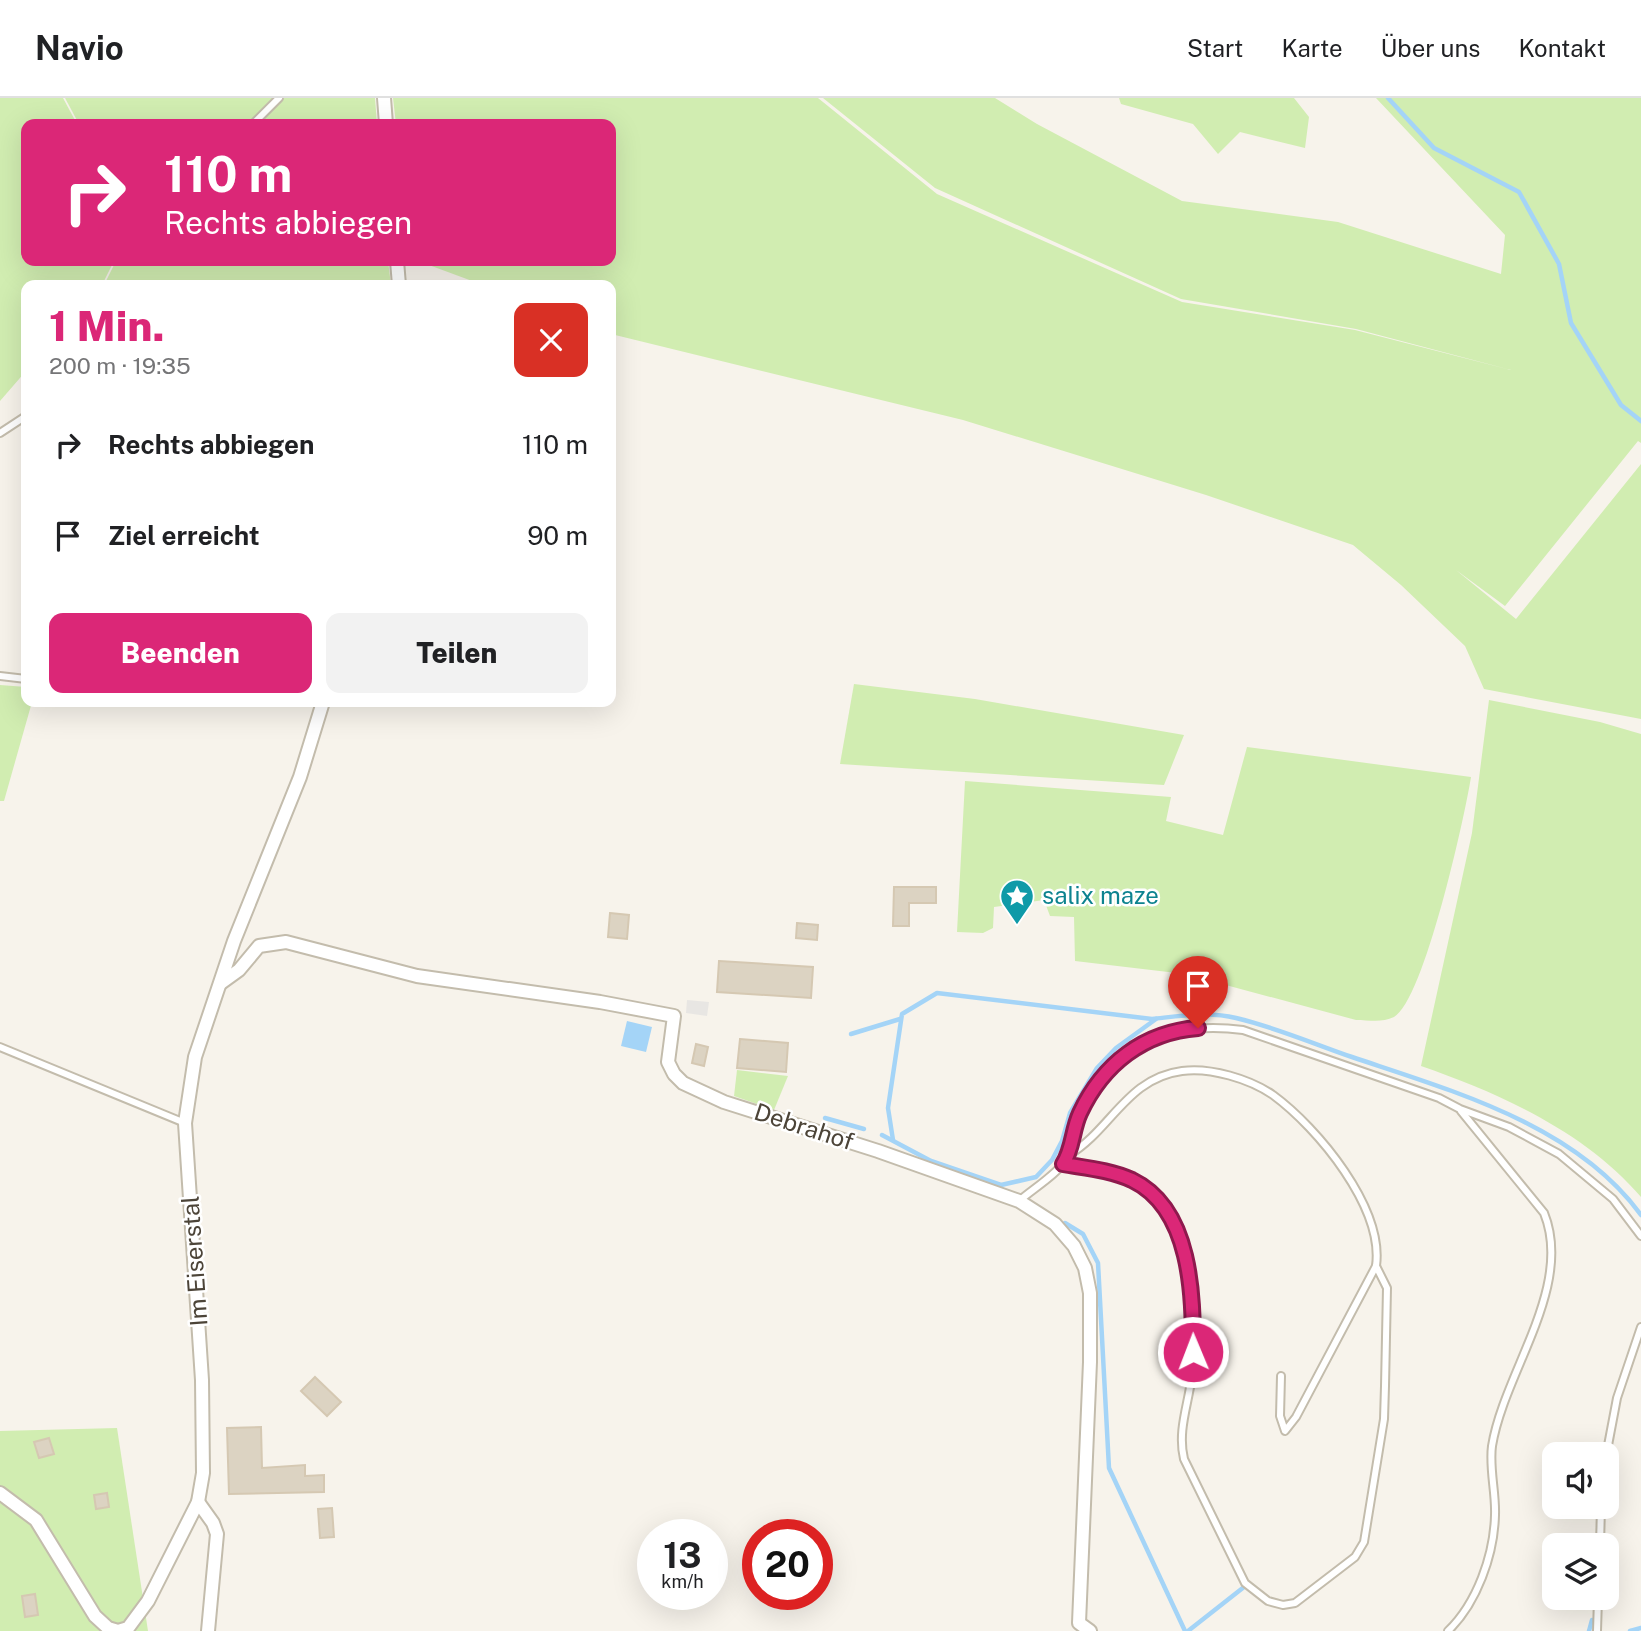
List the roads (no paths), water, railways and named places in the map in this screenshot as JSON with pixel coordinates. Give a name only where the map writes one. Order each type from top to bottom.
[{"type":"street","points":[[384,98],[386,119]]},
{"type":"street","name":"Im Eiserstal","points":[[0,1493],[36,1520],[95,1616],[108,1628],[118,1631],[128,1628],[148,1601],[198,1502],[203,1473],[202,1380],[185,1123],[195,1057],[234,941],[300,777],[321,707]]},
{"type":"street","name":"Debrahof","points":[[221,983],[239,970],[259,946],[286,942],[416,976],[600,1002],[674,1016],[668,1062],[683,1083],[724,1102],[878,1151],[1019,1201],[1055,1224],[1074,1246],[1085,1268],[1090,1293],[1090,1362],[1079,1623],[1090,1631]]},
{"type":"street","points":[[198,1502],[213,1523],[217,1534],[208,1631]]},
{"type":"lane","points":[[259,119],[279,98]]},
{"type":"lane","points":[[0,433],[21,419]]},
{"type":"lane","points":[[0,677],[21,679]]},
{"type":"lane","points":[[1019,1201],[1063,1164],[1069,1155],[1080,1113],[1109,1069],[1148,1039],[1177,1030],[1219,1027],[1243,1030],[1439,1098],[1460,1109],[1509,1127],[1559,1154],[1613,1199],[1641,1236]]},
{"type":"lane","points":[[0,1047],[185,1123]]},
{"type":"lane","points":[[1069,1155],[1082,1147],[1127,1097],[1150,1080],[1183,1071],[1228,1075],[1271,1094],[1308,1126],[1350,1180],[1374,1226],[1378,1252],[1376,1266],[1296,1417],[1285,1431],[1280,1416],[1281,1376]]},
{"type":"lane","points":[[1448,1631],[1481,1582],[1495,1517],[1492,1448],[1506,1392],[1541,1311],[1552,1248],[1551,1229],[1544,1213],[1460,1109]]},
{"type":"lane","points":[[1063,1164],[1109,1172],[1134,1181],[1167,1214],[1182,1243],[1191,1285],[1193,1331],[1193,1372],[1180,1442],[1184,1459],[1245,1583],[1268,1601],[1295,1604],[1355,1557],[1364,1542],[1384,1419],[1387,1288],[1376,1266]]},
{"type":"lane","points":[[1609,1442],[1617,1398],[1641,1327]]},
{"type":"lane","points":[[1597,1631],[1598,1610]]},
{"type":"water","points":[[627,1021],[652,1027],[646,1052],[621,1046]]},
{"type":"waterway","points":[[1388,98],[1434,148],[1519,192],[1559,264],[1571,323],[1621,405],[1641,421]]},
{"type":"waterway","points":[[893,1140],[888,1108],[902,1014],[937,993],[1152,1019],[1215,1015],[1236,1018],[1280,1031],[1431,1083],[1510,1115],[1548,1134],[1583,1157],[1614,1184],[1641,1215]]},
{"type":"waterway","points":[[851,1034],[900,1019]]},
{"type":"waterway","points":[[882,1135],[931,1161],[1001,1185],[1036,1177],[1052,1160],[1062,1141],[1070,1113],[1097,1068],[1116,1048],[1156,1019]]},
{"type":"waterway","points":[[825,1118],[864,1129]]},
{"type":"waterway","points":[[1065,1223],[1083,1234],[1098,1263],[1109,1468],[1185,1631]]},
{"type":"waterway","points":[[1188,1631],[1244,1587]]},
{"type":"waterway","points":[[1589,1631],[1592,1620]]},
{"type":"waterway","points":[[1630,1631],[1641,1628]]},
{"type":"place","name":"salix maze","points":[[1017,926]]}]
